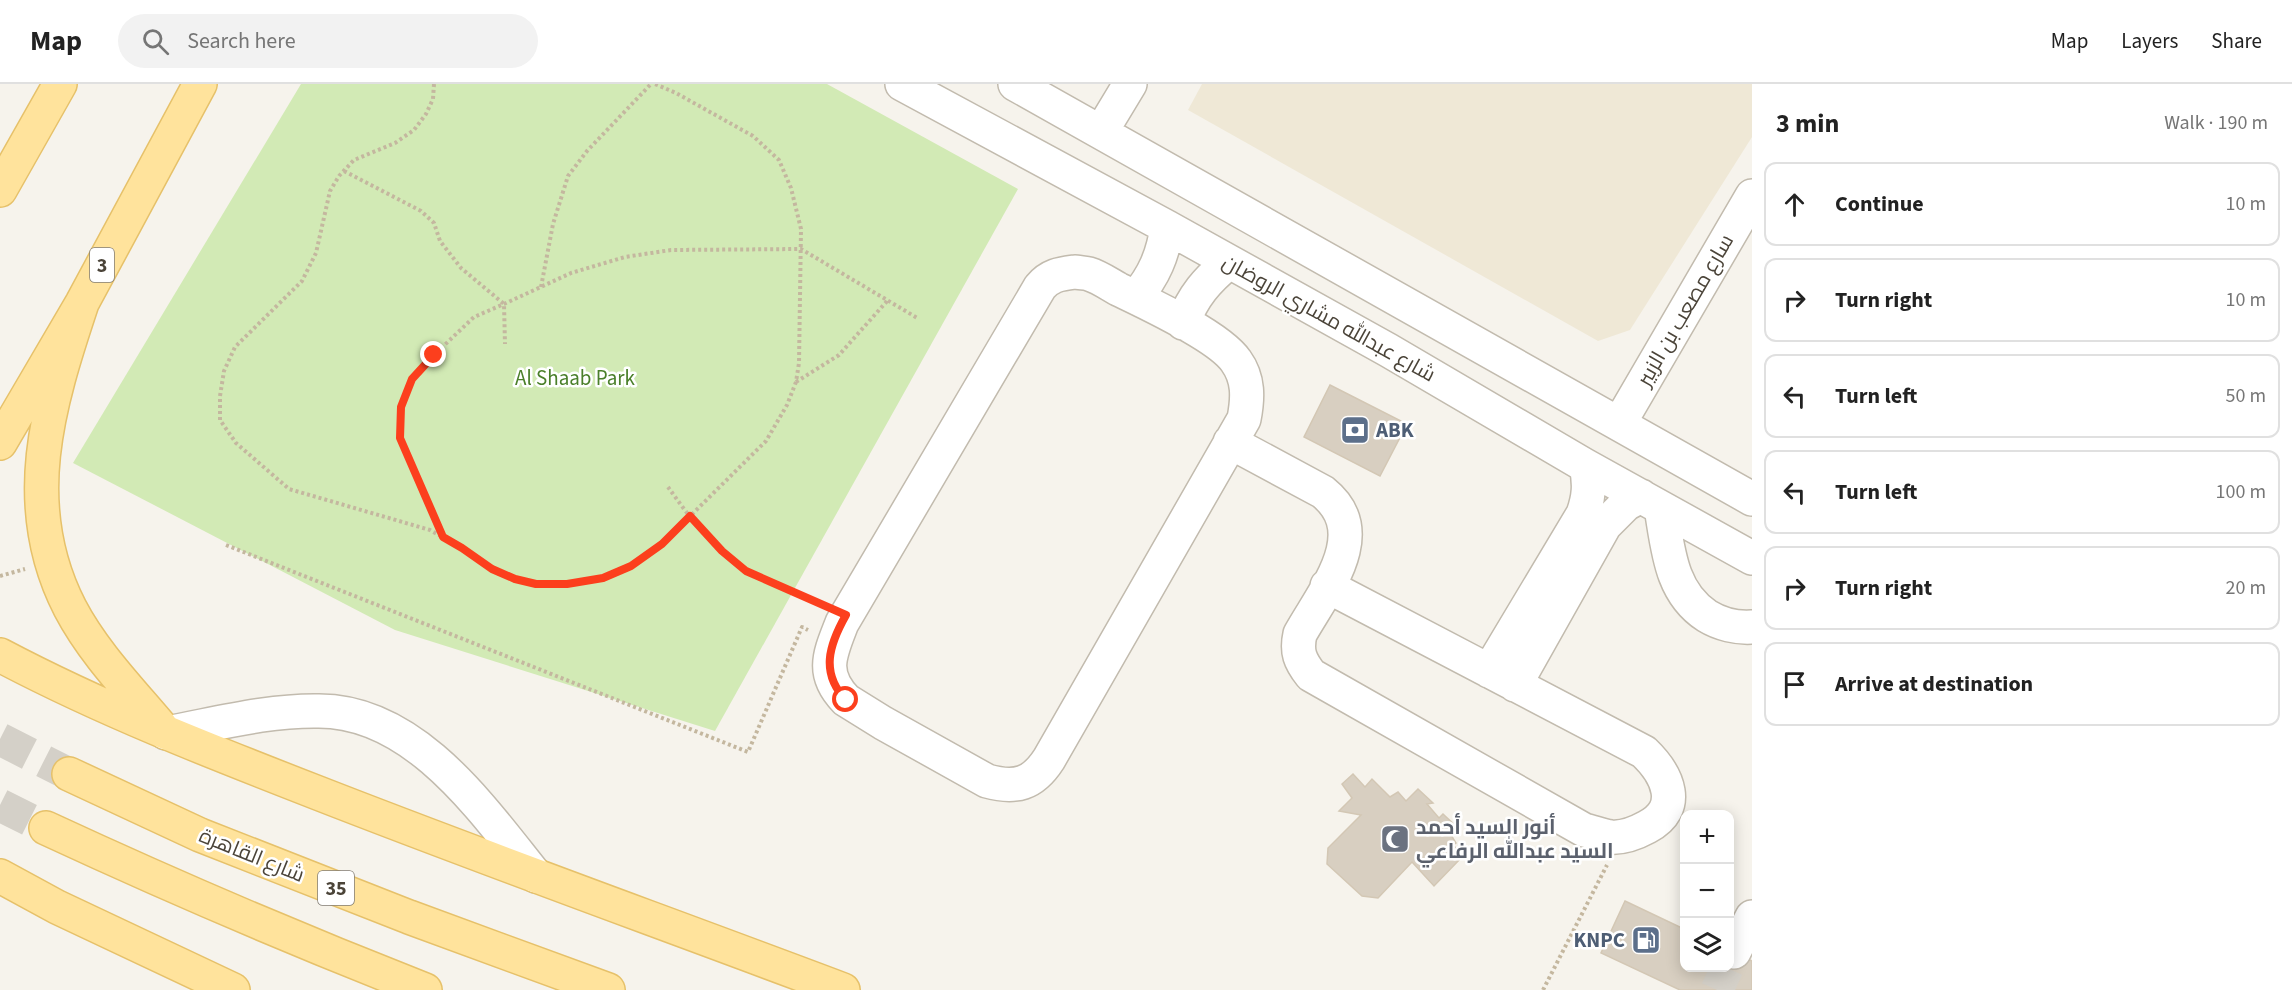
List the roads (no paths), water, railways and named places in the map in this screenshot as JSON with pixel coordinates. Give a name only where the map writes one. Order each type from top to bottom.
[{"type":"main road","points":[[0,190],[60,84]]},
{"type":"main road","name":"3","points":[[0,443],[82,303],[200,84]]},
{"type":"main road","points":[[82,303],[60,369],[44,434],[42,500],[48,551],[70,609],[104,660],[166,733]]},
{"type":"main road","points":[[0,655],[166,733],[536,876],[843,990]]},
{"type":"main road","name":"شارع القاهرة","points":[[69,774],[200,835],[409,917],[608,990]]},
{"type":"main road","points":[[46,828],[173,887],[302,942],[425,990]]},
{"type":"main road","points":[[0,876],[57,907],[233,990]]},
{"type":"main road","points":[[0,899],[57,907]]},
{"type":"street","name":"شارع عبدالله مشاري الروضان","points":[[902,84],[1388,350],[1586,466],[1752,558]]},
{"type":"street","points":[[1015,84],[1752,499]]},
{"type":"street","points":[[1101,132],[1130,84]]},
{"type":"street","name":"سارع مصعب بن الزبير","points":[[1619,424],[1752,196]]},
{"type":"street","points":[[1136,297],[1158,265],[1167,227]]},
{"type":"street","points":[[1184,323],[1190,305],[1200,289],[1229,262]]},
{"type":"street","points":[[1075,272],[1089,274],[1184,323],[1229,351],[1248,389],[1244,419],[1049,759],[1031,780],[1008,784],[987,782],[846,700],[837,690],[830,676],[828,662],[840,629],[1040,287],[1048,278],[1075,272]]},
{"type":"street","points":[[1388,350],[1407,350],[1420,343],[1424,335],[1424,324],[1413,307]]},
{"type":"street","points":[[1230,442],[1323,492],[1337,506],[1346,529],[1343,556],[1300,634],[1298,655],[1311,675],[1584,830],[1612,837],[1622,836],[1641,830],[1663,816],[1667,808],[1666,784],[1655,763],[1644,752],[1327,586]]},
{"type":"street","points":[[1502,678],[1583,514],[1590,483],[1586,466]]},
{"type":"street","points":[[1502,678],[1605,525],[1626,504],[1651,502],[1677,583],[1686,598],[1698,610],[1712,620],[1728,625],[1752,627]]},
{"type":"street","points":[[166,733],[237,719],[320,711],[353,714],[380,724],[419,747],[455,781],[536,876]]},
{"type":"street","points":[[1734,952],[1752,917]]},
{"type":"tunnel","points":[[0,739],[69,774]]},
{"type":"tunnel","points":[[0,805],[46,828]]},
{"type":"tunnel","points":[[1717,990],[1725,972]]},
{"type":"place","name":"ABK","points":[[1355,430]]},
{"type":"place","name":"أنور السيد أحمد السيد عبدالله الرفاعي","points":[[1395,839]]},
{"type":"place","name":"KNPC","points":[[1646,940]]},
{"type":"park label","name":"Al Shaab Park","points":[[575,378]]}]
